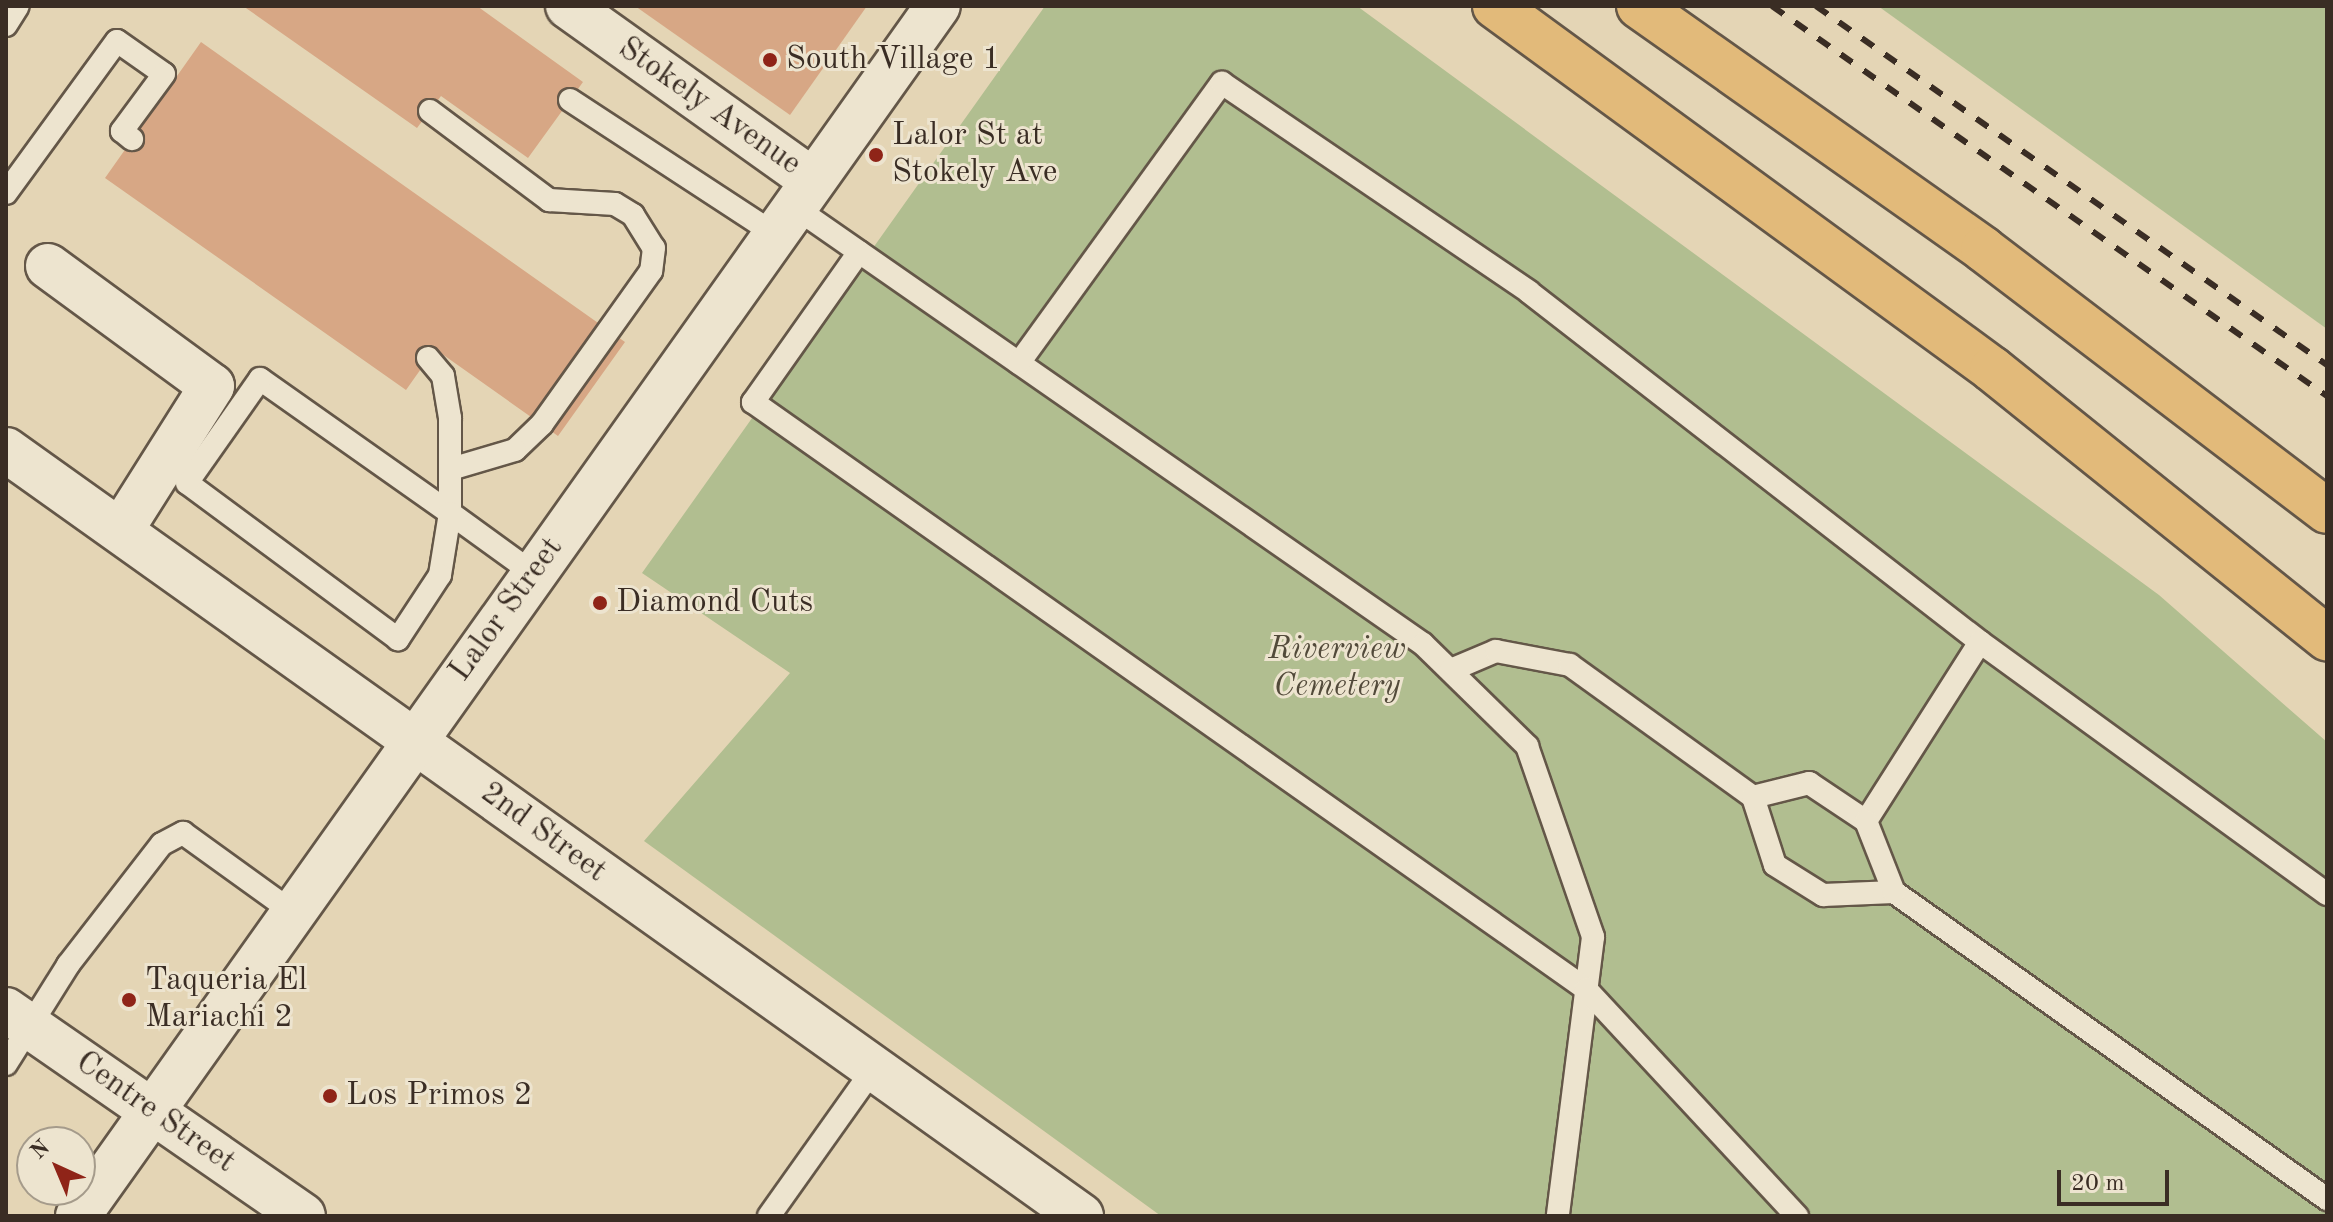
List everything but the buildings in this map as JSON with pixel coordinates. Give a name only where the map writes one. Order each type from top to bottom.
[{"type":"highway","points":[[1495,6],[1992,369],[2327,638]]},
{"type":"highway","points":[[1639,6],[1983,249],[2327,511]]},
{"type":"street","name":"Stokely Avenue","points":[[568,6],[793,207]]},
{"type":"street","name":"Lalor Street","points":[[78,1216],[294,913],[412,738],[938,6]]},
{"type":"street","points":[[48,266],[212,386],[121,530]]},
{"type":"street","name":"2nd Street","points":[[6,450],[1081,1216]]},
{"type":"street","name":"Centre Street","points":[[18,1019],[303,1216]]},
{"type":"lane","points":[[6,25],[18,6]]},
{"type":"lane","points":[[6,193],[117,41],[164,74],[122,131],[132,139]]},
{"type":"lane","points":[[1019,363],[1222,83],[1529,292],[1980,642],[2327,894]]},
{"type":"lane","points":[[570,100],[793,207],[1423,644],[1527,746],[1593,937],[1558,1216]]},
{"type":"lane","points":[[430,111],[549,200],[615,204],[649,230],[654,248],[651,271],[542,424],[515,450],[451,469]]},
{"type":"lane","points":[[859,252],[753,402],[1586,989],[1797,1216]]},
{"type":"lane","points":[[428,358],[443,376],[451,469],[450,513],[440,575],[398,639],[187,483],[260,379],[450,513],[533,573]]},
{"type":"lane","points":[[1866,821],[1980,642]]},
{"type":"lane","points":[[1451,670],[1496,651],[1570,665],[1753,797],[1775,865],[1823,895],[1894,892]]},
{"type":"lane","points":[[1753,797],[1809,783],[1866,821],[1894,892],[2327,1199]]},
{"type":"lane","points":[[6,1064],[18,1019],[68,965],[162,844],[183,833],[294,913]]},
{"type":"lane","points":[[769,1216],[874,1068]]},
{"type":"green space","name":"Riverview Cemetery","points":[[1045,6],[1357,6],[2159,595],[2327,742],[2327,1216],[1161,1216],[644,841],[790,673],[642,573]]},
{"type":"green space","points":[[1878,6],[2327,6],[2327,329]]},
{"type":"railway","points":[[1772,6],[2327,396]]},
{"type":"railway","points":[[1816,6],[2327,365]]},
{"type":"place","name":"South Village 1","points":[[770,60]]},
{"type":"place","name":"Lalor St at Stokely Ave","points":[[876,155]]},
{"type":"place","name":"Diamond Cuts","points":[[600,603]]},
{"type":"place","name":"Taqueria El Mariachi 2","points":[[129,1000]]},
{"type":"place","name":"Los Primos 2","points":[[330,1096]]}]
